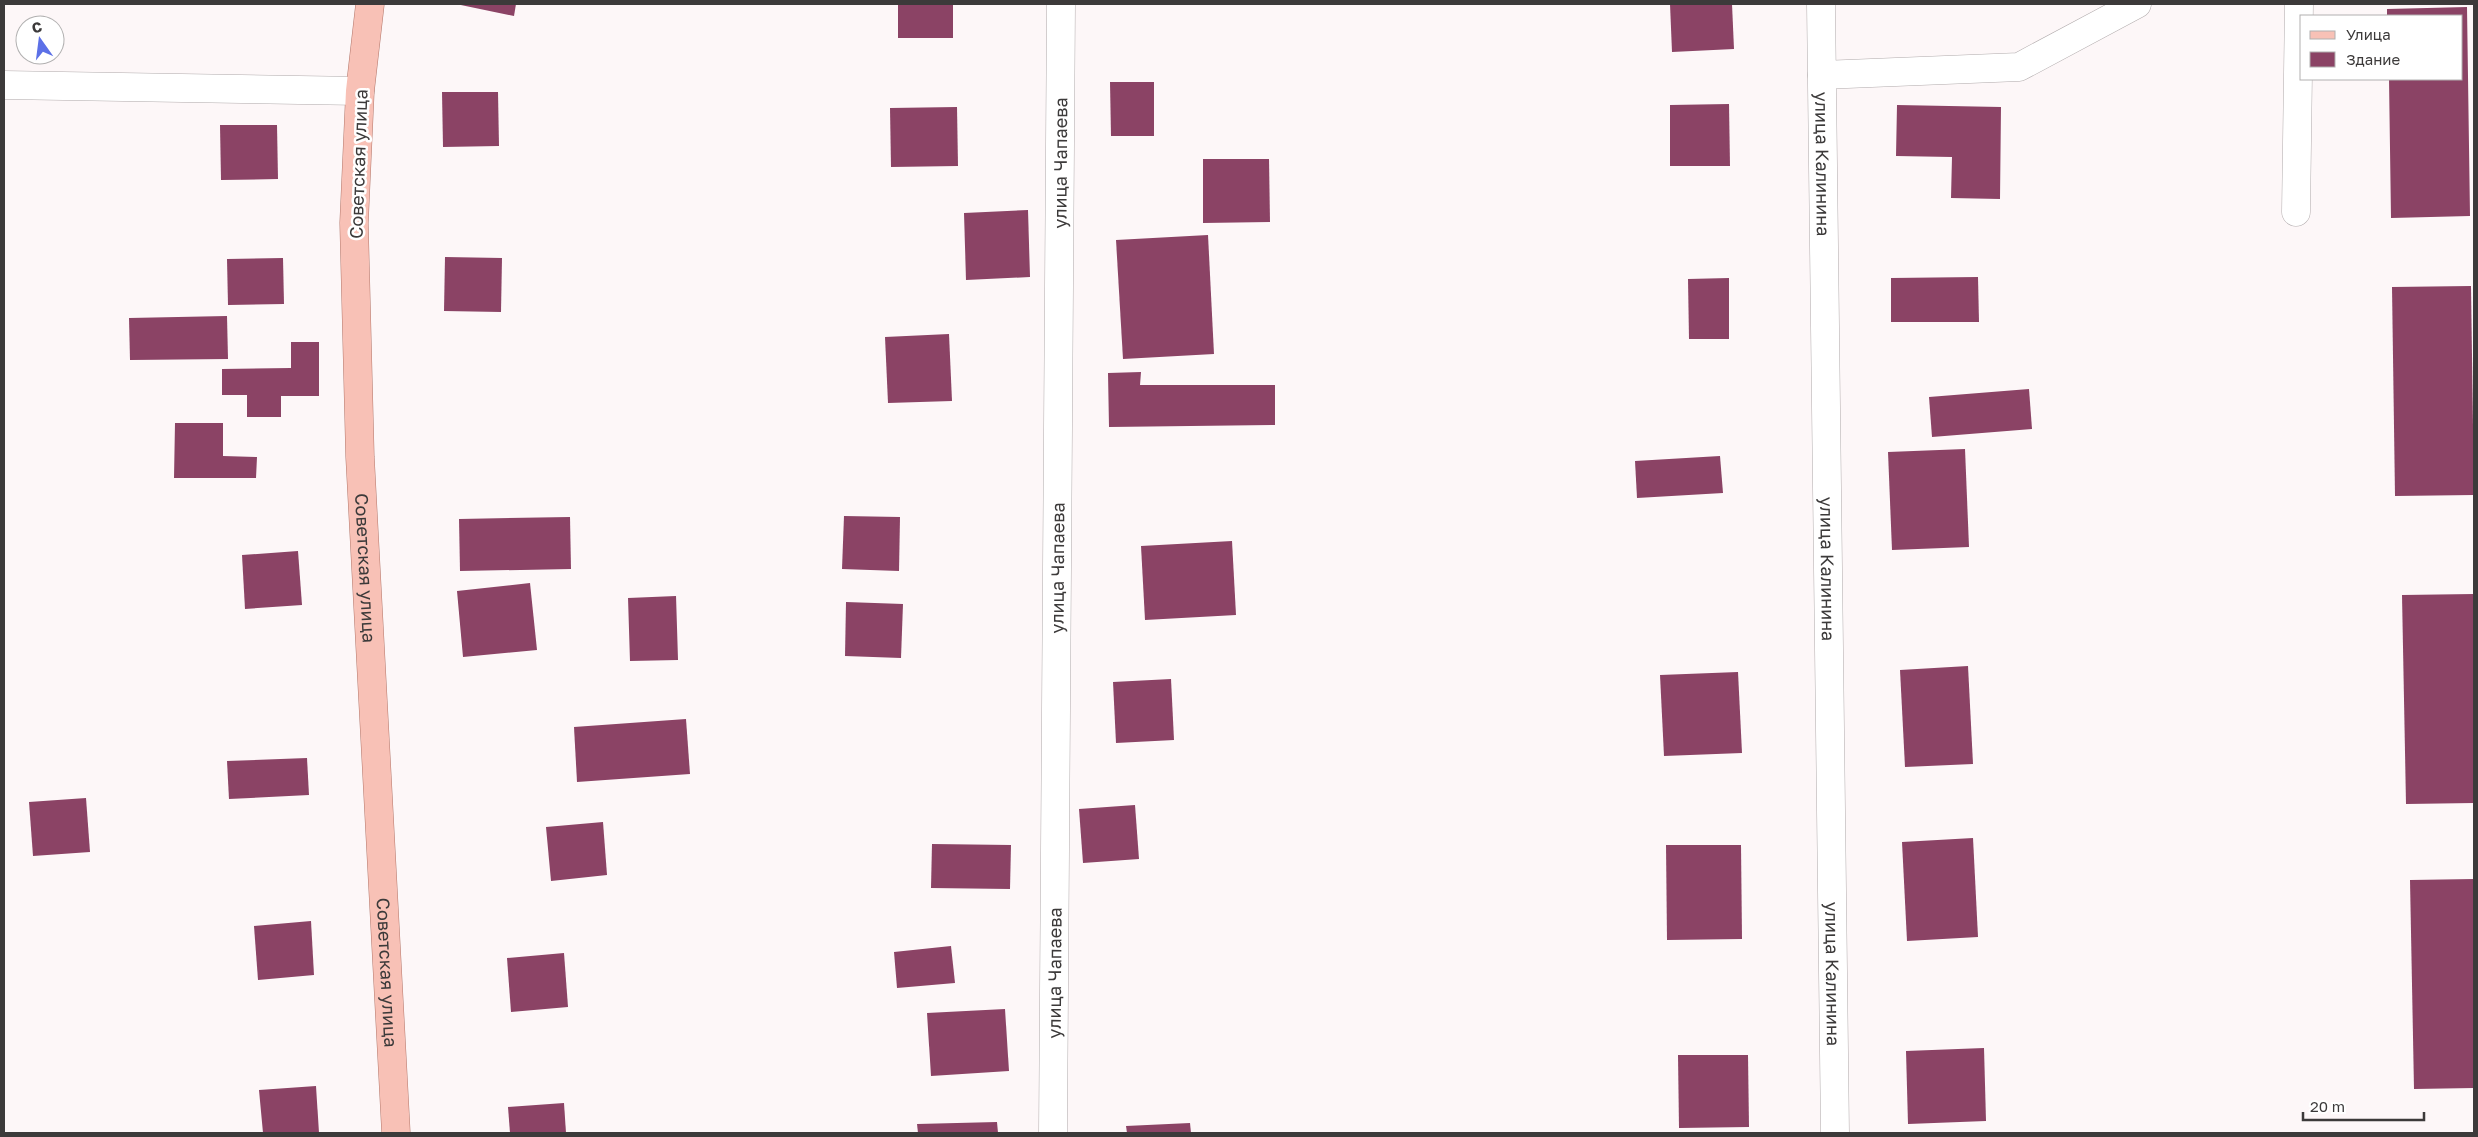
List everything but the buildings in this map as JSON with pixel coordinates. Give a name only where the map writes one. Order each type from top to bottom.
[{"type":"main road","name":"Советская улица","points":[[370,4],[360,91],[354,223],[360,457],[396,1133]]},
{"type":"street","name":"улица Чапаева","points":[[1053,1133],[1061,4]]},
{"type":"street","name":"улица Калинина","points":[[1821,4],[1835,1133]]},
{"type":"street","points":[[1822,75],[2019,67],[2137,4]]},
{"type":"street","points":[[2296,212],[2299,4]]},
{"type":"street","points":[[4,85],[360,91]]}]
